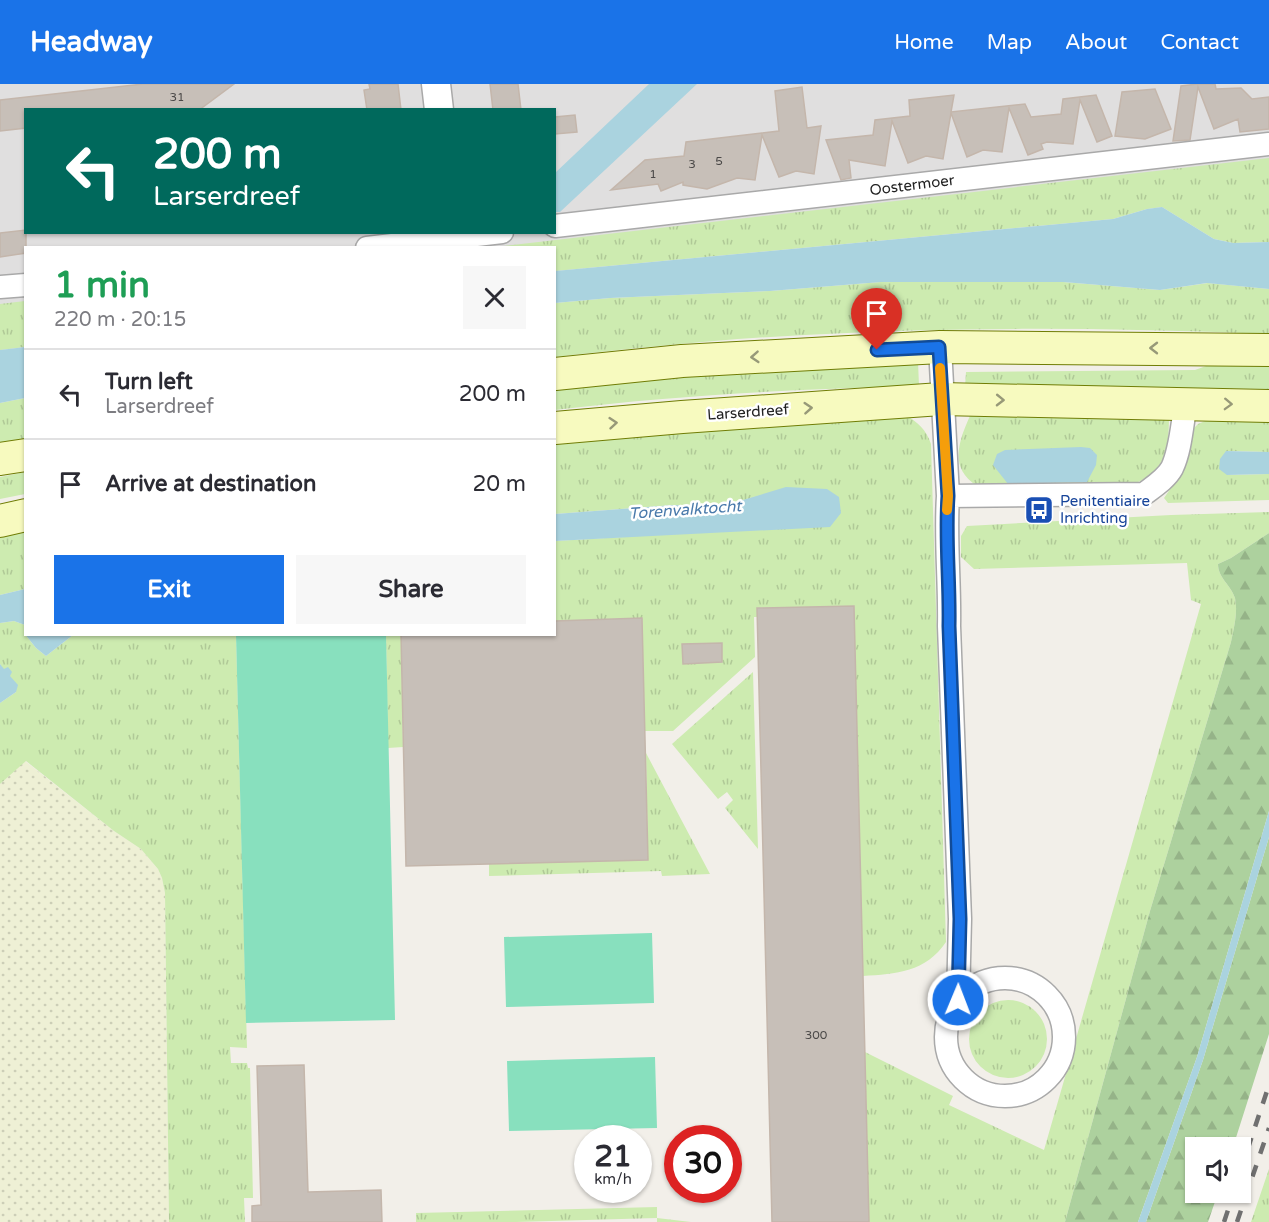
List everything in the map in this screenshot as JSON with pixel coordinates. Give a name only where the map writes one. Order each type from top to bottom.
[{"type":"main road","points":[[556,374],[682,361],[939,347],[1269,350]]},
{"type":"main road","name":"Larserdreef","points":[[556,428],[941,399],[1269,406]]},
{"type":"main road","points":[[0,459],[24,455]]},
{"type":"main road","points":[[0,521],[24,515]]},
{"type":"street","points":[[436,84],[439,108]]},
{"type":"street","name":"Oostermoer","points":[[556,226],[1269,144]]},
{"type":"street","points":[[386,246],[488,234]]},
{"type":"street","points":[[0,287],[24,285]]},
{"type":"street","points":[[939,347],[948,496],[949,626],[960,919],[958,1000],[950,1016],[946,1035],[948,1053],[956,1069],[968,1083],[984,1092],[1002,1095],[1020,1094],[1037,1086],[1052,1073],[1062,1055],[1064,1034],[1060,1014],[1049,997],[1033,984],[1013,978],[993,979],[974,987],[958,1000]]},
{"type":"street","points":[[948,496],[1144,494],[1158,484],[1172,469],[1186,403]]},
{"type":"shaded area","points":[[0,84],[1269,84],[1269,242],[1162,207],[556,271],[556,246],[24,246],[24,347],[0,350]]},
{"type":"green space","points":[[1269,158],[1269,242],[1233,243],[1214,239],[1162,207],[1113,219],[556,271],[556,246],[504,246]]},
{"type":"green space","points":[[881,282],[1063,282],[1160,290],[1208,283],[1269,289],[1269,334],[1095,329],[921,330],[742,339],[556,357],[556,303],[610,298],[770,291]]},
{"type":"green space","points":[[24,301],[24,347],[0,350],[0,304]]},
{"type":"green space","points":[[918,361],[919,386],[737,394],[646,400],[556,410],[556,387],[811,365]]},
{"type":"green space","points":[[1220,361],[1269,364],[1269,389],[965,387],[966,372],[1195,370]]},
{"type":"green space","points":[[24,398],[24,446],[0,451],[0,403]]},
{"type":"green space","points":[[972,411],[1169,413],[1168,438],[1158,467],[1141,481],[1128,486],[977,486],[967,478],[959,460],[961,441]]},
{"type":"green space","points":[[905,414],[927,434],[931,444],[946,942],[929,960],[909,970],[863,976],[854,606],[757,608],[757,617],[754,617],[755,657],[673,731],[645,731],[642,618],[556,621],[556,541],[623,537],[786,487],[723,506],[674,505],[556,514],[556,443]]},
{"type":"green space","points":[[1217,416],[1269,419],[1269,452],[1227,451],[1227,475],[1269,474],[1269,500],[1168,503],[1164,498],[1179,476],[1193,429],[1198,424]]},
{"type":"green space","points":[[24,472],[24,494],[0,499],[0,477]]},
{"type":"green space","points":[[1269,512],[1269,533],[1218,564],[1220,573],[1231,589],[1236,603],[1231,642],[1150,911],[1065,1222],[869,1222],[865,1052],[953,1096],[949,1105],[1044,1150],[1201,604],[1191,600],[1187,563],[974,569],[961,557],[961,536],[967,526]]},
{"type":"green space","points":[[24,528],[24,589],[0,595],[0,533]]},
{"type":"green space","points":[[1269,533],[1269,811],[1197,1057],[1138,1222],[1065,1222],[1150,911],[1231,642],[1236,603],[1231,589],[1220,573],[1218,564]]},
{"type":"green space","points":[[14,621],[24,625],[24,636],[46,656],[72,636],[236,636],[247,1048],[230,1047],[231,1063],[247,1063],[250,1068],[253,1198],[244,1198],[245,1222],[169,1222],[165,893],[162,878],[158,869],[141,849],[114,831],[26,761],[0,784],[0,703],[16,692],[0,664],[0,623]]},
{"type":"green space","points":[[236,636],[386,636],[395,1020],[246,1023]]},
{"type":"green space","points":[[386,636],[401,636],[403,747],[388,748]]},
{"type":"green space","points":[[753,672],[758,849],[725,808],[733,800],[727,792],[718,799],[672,744]]},
{"type":"green space","points":[[646,753],[710,874],[662,876],[661,871],[489,876],[489,864],[648,860]]},
{"type":"green space","points":[[25,761],[114,831],[141,849],[158,869],[162,878],[165,893],[169,1222],[0,1222],[0,784]]},
{"type":"green space","points":[[1269,837],[1269,1034],[1236,1137],[1185,1137],[1185,1203],[1215,1203],[1208,1222],[1146,1222],[1203,1060]]},
{"type":"green space","points":[[652,933],[654,1003],[506,1007],[504,937]]},
{"type":"green space","points":[[1000,1000],[1016,1000],[1030,1006],[1041,1017],[1047,1031],[1047,1047],[1041,1061],[1030,1072],[1016,1078],[1000,1078],[986,1072],[975,1061],[969,1047],[969,1031],[975,1017],[986,1006]]},
{"type":"green space","points":[[655,1057],[657,1128],[652,1128],[652,1125],[574,1125],[574,1130],[509,1131],[507,1061]]},
{"type":"green space","points":[[1269,1169],[1269,1222],[1251,1222]]},
{"type":"green space","points":[[657,1207],[657,1218],[416,1222],[416,1213]]},
{"type":"green space","points":[[657,1218],[691,1222],[657,1222]]},
{"type":"water","points":[[649,84],[697,84],[560,212],[556,212],[556,172]]},
{"type":"water","points":[[1162,207],[1214,239],[1233,243],[1269,242],[1269,289],[1207,283],[1160,290],[1063,282],[881,282],[770,291],[610,298],[556,303],[556,271],[1113,219]]},
{"type":"water","points":[[24,347],[24,398],[0,403],[0,350]]},
{"type":"water","points":[[1090,448],[1097,455],[1096,465],[1087,482],[1008,484],[993,465],[997,454],[1005,450]]},
{"type":"water","points":[[1226,451],[1269,452],[1269,474],[1227,475],[1219,469],[1220,459]]},
{"type":"water","name":"Torenvalktocht","points":[[786,487],[827,489],[839,497],[841,513],[830,527],[556,541],[556,514],[674,505],[723,506]]},
{"type":"water","points":[[24,589],[24,625],[14,621],[0,623],[0,595]]},
{"type":"water","points":[[26,636],[72,636],[46,656]]},
{"type":"water","points":[[0,664],[4,669],[8,667],[12,672],[10,676],[18,685],[16,692],[0,703]]},
{"type":"water","points":[[1269,811],[1269,837],[1203,1060],[1146,1222],[1138,1222],[1197,1057]]},
{"type":"building","points":[[143,84],[234,84],[202,108],[24,108],[24,128],[0,131],[0,100]]},
{"type":"building","points":[[369,84],[398,84],[401,108],[367,108],[364,90],[370,89]]},
{"type":"building","points":[[490,84],[518,84],[521,108],[493,108]]},
{"type":"building","points":[[1215,84],[1216,89],[1241,88],[1252,99],[1269,97],[1269,129],[1240,132],[1238,119],[1214,129],[1198,87],[1190,140],[1173,141],[1181,86]]},
{"type":"building","points":[[802,87],[807,128],[821,126],[814,174],[796,171],[779,177],[762,135],[755,180],[737,178],[707,189],[683,185],[683,182],[661,191],[658,184],[611,190],[645,160],[684,156],[686,142],[779,131],[775,91]]},
{"type":"building","points":[[1155,89],[1171,129],[1145,139],[1115,136],[1122,92]]},
{"type":"building","points":[[954,95],[951,112],[1025,104],[1031,117],[1061,114],[1063,99],[1096,95],[1112,136],[1097,142],[1080,100],[1073,144],[1047,142],[1041,144],[1043,149],[1028,155],[1009,108],[1002,152],[983,150],[967,157],[951,113],[943,159],[926,156],[908,163],[892,121],[885,166],[849,160],[851,178],[841,180],[826,140],[873,135],[875,120],[910,116],[909,100]]},
{"type":"building","points":[[575,115],[577,132],[556,134],[556,117]]},
{"type":"building","points":[[24,230],[26,246],[24,246],[24,253],[0,257],[0,233]]},
{"type":"building","points":[[854,606],[869,1222],[772,1222],[757,608]]},
{"type":"building","points":[[642,618],[648,860],[406,866],[401,636],[556,636],[556,621]]},
{"type":"building","points":[[722,643],[722,662],[683,664],[682,644]]},
{"type":"building","points":[[304,1065],[308,1192],[381,1190],[382,1222],[252,1222],[252,1206],[261,1205],[257,1066]]},
{"type":"railway","points":[[1251,1139],[1269,1085]]},
{"type":"railway","points":[[1237,1222],[1269,1128]]},
{"type":"railway","points":[[1224,1222],[1230,1203]]},
{"type":"slow traffic","points":[[940,368],[947,510]]},
{"type":"place","name":"Penitentiaire Inrichting","points":[[1039,510]]},
{"type":"route","points":[[877,350],[939,347],[948,496],[949,626],[960,919],[958,1000]]}]
